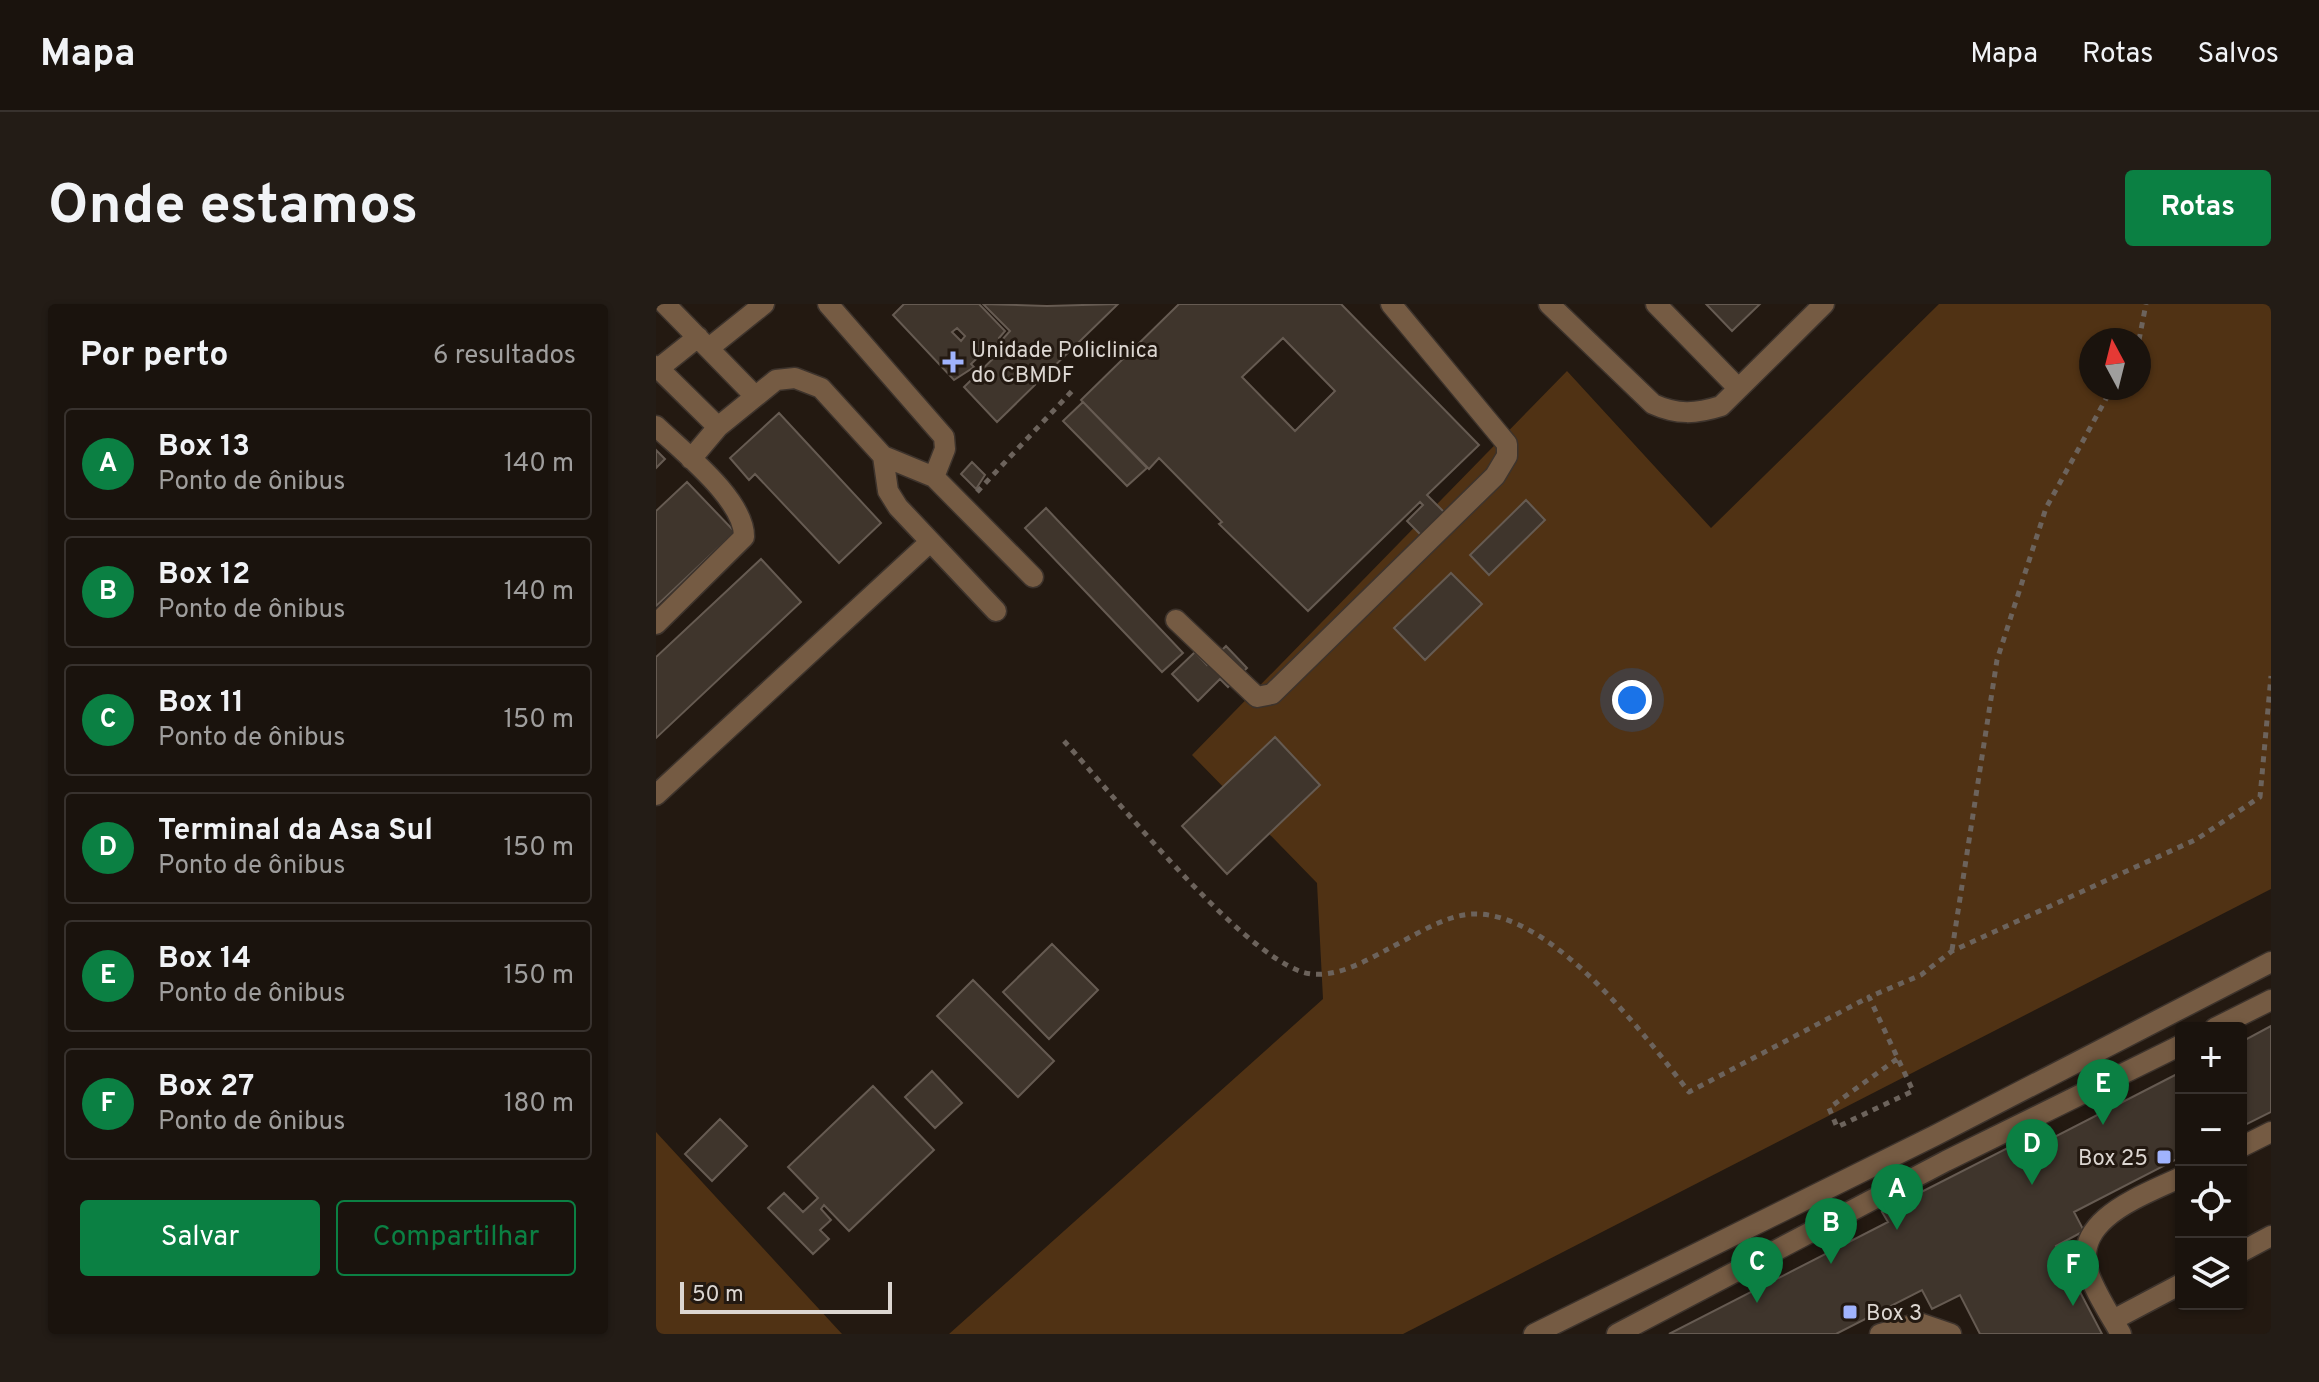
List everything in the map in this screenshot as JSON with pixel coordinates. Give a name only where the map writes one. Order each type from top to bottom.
[{"type":"street","points":[[665,304],[754,395]]},
{"type":"street","points":[[718,427],[657,368],[704,343],[764,304]]},
{"type":"street","points":[[828,304],[944,437],[945,449],[934,477]]},
{"type":"street","points":[[1176,620],[1257,697],[1272,694],[1495,476],[1507,456],[1507,444],[1391,304]]},
{"type":"street","points":[[1549,304],[1653,404],[1672,413],[1700,413],[1721,406],[1824,304]]},
{"type":"street","points":[[1656,304],[1738,388]]},
{"type":"street","points":[[691,459],[718,427],[754,395],[776,380],[795,378],[821,388],[883,456],[922,469],[934,477],[1033,577]]},
{"type":"street","points":[[656,426],[735,506],[744,524],[744,537],[656,624]]},
{"type":"street","points":[[883,456],[888,491],[898,507],[996,611]]},
{"type":"street","points":[[656,795],[930,542]]},
{"type":"street","points":[[1534,1334],[1934,1136],[2271,962]]},
{"type":"street","points":[[2227,1022],[2271,1000]]},
{"type":"street","points":[[1617,1334],[1946,1161],[2175,1048]]},
{"type":"street","points":[[2247,1144],[2271,1132]]},
{"type":"street","points":[[2175,1180],[2113,1211],[2091,1234],[2086,1253],[2088,1272],[2117,1327],[2175,1288]]},
{"type":"street","points":[[2247,1249],[2271,1236]]},
{"type":"street","points":[[1880,1334],[1919,1323],[1951,1334]]},
{"type":"path","points":[[2141,328],[2146,304]]},
{"type":"path","points":[[962,507],[1072,391]]},
{"type":"path","points":[[1952,951],[1997,660],[2046,508],[2105,400]]},
{"type":"path","points":[[1064,741],[1167,856],[1243,932],[1282,962],[1305,973],[1357,966],[1435,926],[1467,914],[1512,919],[1542,936],[1579,967],[1646,1037],[1689,1092],[1869,997],[1921,975],[1952,951],[2197,839],[2260,797],[2271,676]]},
{"type":"path","points":[[1869,997],[1913,1091],[1837,1127],[1829,1108],[1897,1059]]},
{"type":"shaded area","points":[[1939,304],[2271,304],[2271,889],[1403,1334],[949,1334],[1323,999],[1317,883],[1192,755],[1567,371],[1711,528]]},
{"type":"shaded area","points":[[656,1132],[842,1334],[656,1334]]},
{"type":"building","points":[[904,304],[979,304],[1005,331],[999,338],[1001,342],[992,350],[989,347],[971,364],[974,367],[954,380],[893,315]],"holes":[[[957,328],[965,336],[961,341],[952,332]]]},
{"type":"building","points":[[983,304],[1118,304],[997,422],[964,387],[1006,346],[1001,341],[1010,331]]},
{"type":"building","points":[[1179,304],[1341,304],[1479,445],[1427,495],[1445,513],[1421,535],[1407,521],[1423,505],[1420,502],[1308,611],[1219,524],[1222,522],[1159,458],[1149,469],[1081,400]],"holes":[[[1283,338],[1335,391],[1295,431],[1242,377]]]},
{"type":"building","points":[[1706,304],[1760,304],[1732,331]]},
{"type":"building","points":[[1083,402],[1147,468],[1127,486],[1063,421]]},
{"type":"building","points":[[779,413],[881,523],[839,563],[755,474],[749,480],[730,458]]},
{"type":"building","points":[[656,450],[665,459],[656,468]]},
{"type":"building","points":[[972,462],[985,475],[976,489],[961,474]]},
{"type":"building","points":[[687,482],[735,532],[656,606],[656,511]]},
{"type":"building","points":[[1526,500],[1545,520],[1489,575],[1470,555]]},
{"type":"building","points":[[1046,508],[1183,653],[1162,672],[1025,528]]},
{"type":"building","points":[[761,559],[801,602],[656,738],[656,657]]},
{"type":"building","points":[[1451,573],[1482,604],[1425,660],[1394,628]]},
{"type":"building","points":[[1226,646],[1247,668],[1228,687],[1220,679],[1198,701],[1172,674],[1195,652],[1207,665]]},
{"type":"building","points":[[1275,737],[1320,785],[1227,874],[1182,826]]},
{"type":"building","points":[[1052,944],[1098,990],[1049,1039],[1003,992]]},
{"type":"building","points":[[973,980],[1054,1061],[1018,1097],[937,1016]]},
{"type":"building","points":[[2271,1026],[2271,1112],[2247,1124],[2247,1094],[2247,1039]]},
{"type":"building","points":[[932,1071],[962,1103],[935,1128],[905,1097]]},
{"type":"building","points":[[2175,1075],[2175,1160],[2074,1212],[2084,1231],[2056,1246],[2102,1334],[1980,1334],[1960,1295],[1932,1309],[1922,1290],[1836,1334],[1669,1334],[1888,1222],[1882,1212],[2035,1134],[2041,1144]]},
{"type":"building","points":[[873,1086],[934,1150],[849,1231],[824,1205],[821,1209],[831,1220],[820,1230],[829,1239],[813,1254],[768,1208],[784,1193],[803,1212],[818,1198],[788,1167]]},
{"type":"building","points":[[720,1119],[747,1146],[712,1181],[685,1154]]},
{"type":"place","name":"Unidade Policlinica do CBMDF","points":[[953,362]]},
{"type":"place","name":"Box 14","points":[[2103,1125]]},
{"type":"place","name":"Box 25","points":[[2164,1157]]},
{"type":"place","name":"Terminal da Asa Sul","points":[[2032,1185]]},
{"type":"place","name":"Box 13","points":[[1897,1230]]},
{"type":"place","name":"Box 12","points":[[1831,1264]]},
{"type":"place","name":"Box 11","points":[[1757,1303]]},
{"type":"place","name":"Box 27","points":[[2073,1306]]},
{"type":"place","name":"Box 3","points":[[1850,1312]]}]
